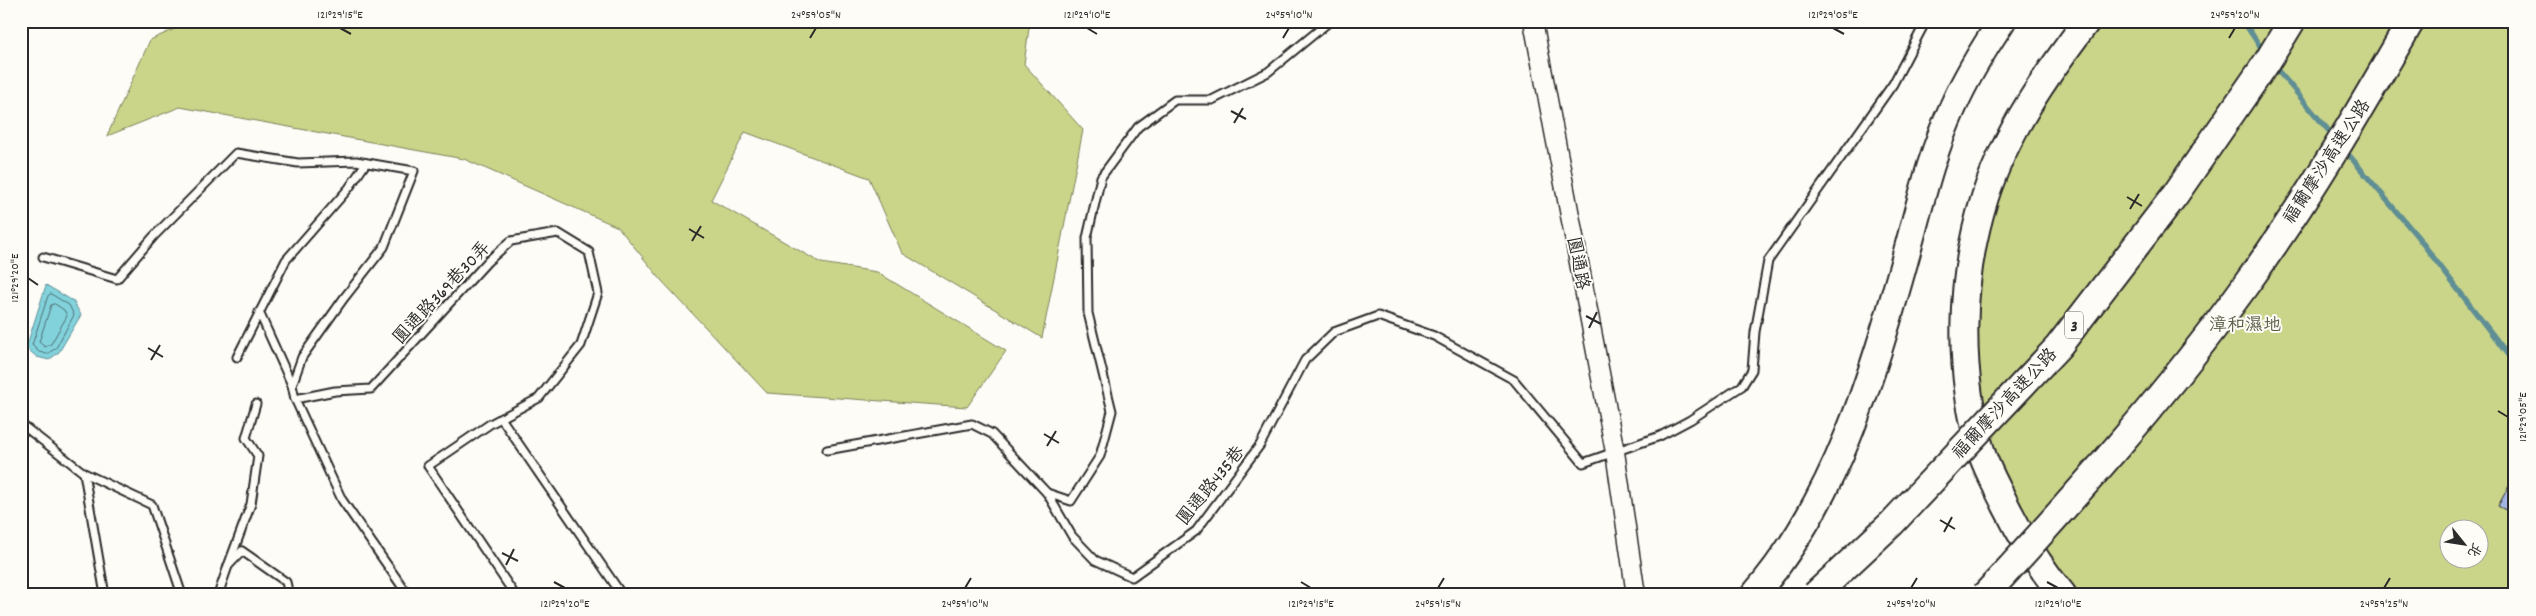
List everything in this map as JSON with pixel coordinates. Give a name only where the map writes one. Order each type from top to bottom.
[{"type":"highway","points":[[1754,595],[1776,570],[1819,496],[1854,423],[1881,344],[1935,153],[1952,107],[1986,45],[2002,21]]},
{"type":"highway","points":[[2062,595],[2042,572],[2020,534],[1983,455],[1966,384],[1964,339],[1974,237],[1985,196],[2015,127],[2052,69],[2087,21]]},
{"type":"highway","name":"福爾摩沙高速公路","points":[[1815,595],[1892,523],[2058,347],[2175,195],[2267,62],[2292,21]]},
{"type":"highway","name":"福爾摩沙高速公路","points":[[1985,595],[2063,509],[2159,396],[2245,286],[2346,135],[2411,21]]},
{"type":"street","name":"圓通路","points":[[1533,21],[1615,452],[1636,595]]},
{"type":"lane","points":[[827,450],[972,424],[992,434],[1047,493],[1071,501],[1100,456],[1112,410],[1088,313],[1087,238],[1102,177],[1138,127],[1175,100],[1212,100],[1268,72],[1330,21]]},
{"type":"lane","points":[[1615,452],[1660,436],[1690,420],[1742,386],[1752,370],[1755,332],[1768,261],[1893,84],[1926,21]]},
{"type":"lane","points":[[43,257],[117,279],[154,236],[236,153],[298,164],[356,161],[414,171],[384,247],[344,298],[302,357],[292,386]]},
{"type":"lane","points":[[237,357],[286,260],[349,188],[366,163]]},
{"type":"lane","name":"圓通路369巷30弄","points":[[295,399],[335,391],[371,389],[488,261],[510,241],[558,233],[589,252],[598,292],[581,345],[539,398],[501,418],[428,466],[515,595]]},
{"type":"lane","points":[[260,312],[292,386],[295,399],[342,500],[408,595]]},
{"type":"lane","name":"圓通路435巷","points":[[1047,493],[1072,536],[1095,560],[1132,577],[1196,531],[1260,446],[1306,360],[1334,332],[1378,316],[1434,336],[1514,380],[1583,463],[1615,452]]},
{"type":"lane","points":[[218,595],[251,504],[258,456],[246,438],[256,404]]},
{"type":"lane","points":[[501,418],[622,595]]},
{"type":"lane","points":[[21,424],[84,473],[152,505],[182,595]]},
{"type":"lane","points":[[84,473],[104,595]]},
{"type":"lane","points":[[228,566],[242,551],[286,582],[289,595]]},
{"type":"green space","points":[[193,21],[1030,21],[1024,64],[1083,130],[1042,338],[902,253],[869,178],[745,132],[711,200],[821,263],[877,272],[1006,351],[967,407],[767,393],[662,281],[618,227],[464,159],[180,107],[107,136],[150,40]]},
{"type":"green space","name":"漳和濕地","points":[[2104,21],[2515,21],[2515,595],[2078,595],[2046,556],[1995,463],[1981,416],[1975,305],[1984,239],[2005,172],[2041,107]]},
{"type":"water","points":[[46,285],[73,301],[81,315],[59,352],[49,360],[37,357],[26,348]]},
{"type":"building","points":[[2515,475],[2515,515],[2498,506]]},
{"type":"waterway","points":[[2243,21],[2264,52]]},
{"type":"waterway","points":[[2274,66],[2334,137]]},
{"type":"waterway","points":[[2343,148],[2417,236],[2515,364]]}]
